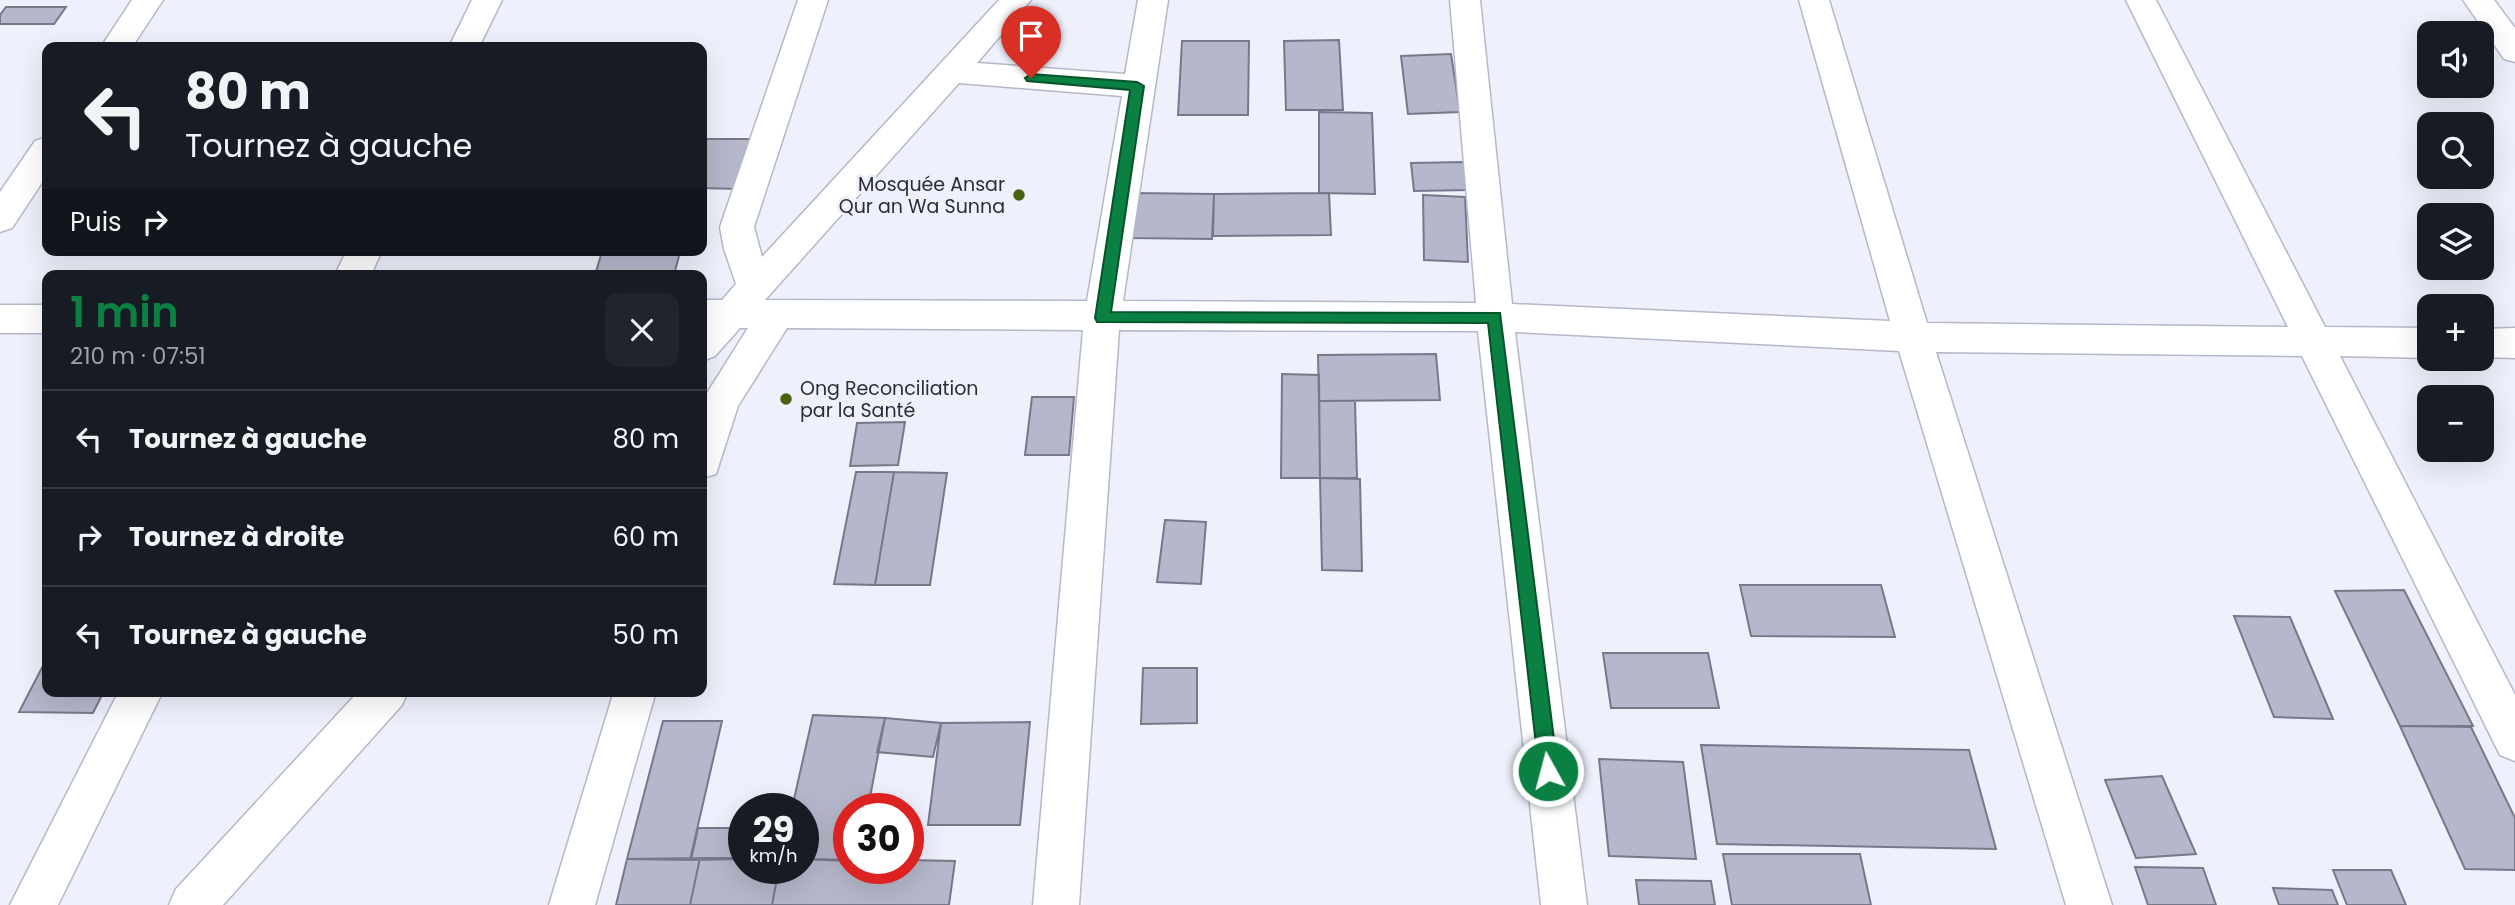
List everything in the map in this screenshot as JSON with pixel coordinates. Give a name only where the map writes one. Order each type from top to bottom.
[{"type":"street","points":[[119,42],[148,0]]},
{"type":"street","points":[[466,42],[486,0]]},
{"type":"street","points":[[707,445],[720,402],[741,307],[741,249],[737,227],[813,0]]},
{"type":"street","points":[[707,341],[741,307],[1016,0]]},
{"type":"street","points":[[1056,905],[1102,318],[1137,86],[1153,0]]},
{"type":"street","points":[[1465,0],[1495,317],[1564,905]]},
{"type":"street","points":[[1814,0],[1913,337],[2089,905]]},
{"type":"street","points":[[2141,0],[2515,740]]},
{"type":"street","points":[[2478,0],[2515,51]]},
{"type":"street","points":[[952,72],[1137,86]]},
{"type":"street","points":[[0,219],[42,156]]},
{"type":"street","points":[[741,307],[1102,318],[1495,317],[1913,337],[2417,343]]},
{"type":"street","points":[[0,320],[42,319]]},
{"type":"street","points":[[2494,343],[2515,343]]},
{"type":"street","points":[[33,905],[139,697]]},
{"type":"street","points":[[192,905],[382,697]]},
{"type":"street","points":[[572,905],[633,697]]},
{"type":"building","points":[[6,7],[66,7],[54,24],[0,24],[0,15]]},
{"type":"building","points":[[1339,40],[1343,110],[1286,110],[1284,41]]},
{"type":"building","points":[[1182,41],[1249,41],[1248,115],[1178,115]]},
{"type":"building","points":[[1451,54],[1460,112],[1408,114],[1401,56]]},
{"type":"building","points":[[1319,112],[1372,113],[1375,194],[1319,193]]},
{"type":"building","points":[[707,139],[752,139],[738,189],[707,188]]},
{"type":"building","points":[[1465,162],[1468,190],[1414,191],[1411,163]]},
{"type":"building","points":[[1135,193],[1214,194],[1212,239],[1131,238]]},
{"type":"building","points":[[1329,193],[1331,235],[1213,236],[1214,194]]},
{"type":"building","points":[[1423,195],[1465,197],[1468,262],[1424,260]]},
{"type":"building","points":[[601,256],[679,256],[675,270],[596,270]]},
{"type":"building","points":[[1436,354],[1440,400],[1319,401],[1318,355]]},
{"type":"building","points":[[1282,374],[1319,375],[1320,478],[1281,478]]},
{"type":"building","points":[[1032,397],[1074,397],[1069,455],[1025,455]]},
{"type":"building","points":[[1319,401],[1355,401],[1357,478],[1320,478]]},
{"type":"building","points":[[905,422],[898,465],[850,466],[857,423]]},
{"type":"building","points":[[856,472],[894,472],[875,585],[834,584]]},
{"type":"building","points":[[894,472],[947,473],[930,585],[875,585]]},
{"type":"building","points":[[1320,478],[1360,479],[1362,571],[1322,570]]},
{"type":"building","points":[[1165,520],[1206,522],[1201,584],[1157,582]]},
{"type":"building","points":[[1740,585],[1881,585],[1895,637],[1751,636]]},
{"type":"building","points":[[2404,590],[2473,726],[2400,726],[2335,591]]},
{"type":"building","points":[[2234,616],[2290,617],[2333,719],[2274,717]]},
{"type":"building","points":[[1603,653],[1708,653],[1719,708],[1611,708]]},
{"type":"building","points":[[42,668],[42,697],[101,697],[93,713],[19,712]]},
{"type":"building","points":[[1143,668],[1197,668],[1197,723],[1141,724]]},
{"type":"building","points":[[813,715],[885,718],[871,793],[833,793],[833,860],[819,860],[819,793],[795,793]]},
{"type":"building","points":[[885,718],[941,723],[933,757],[877,752]]},
{"type":"building","points":[[663,721],[722,721],[690,860],[627,859]]},
{"type":"building","points":[[1030,722],[1020,825],[928,825],[941,723]]},
{"type":"building","points":[[2400,726],[2471,727],[2515,818],[2515,870],[2465,869]]},
{"type":"building","points":[[1701,745],[1969,750],[1996,849],[1717,844]]},
{"type":"building","points":[[1599,759],[1683,762],[1696,859],[1609,856]]},
{"type":"building","points":[[2162,776],[2196,854],[2136,858],[2105,780]]},
{"type":"building","points":[[698,828],[728,828],[728,859],[691,860]]},
{"type":"building","points":[[1723,854],[1860,854],[1871,905],[1732,905]]},
{"type":"building","points":[[700,858],[728,858],[728,884],[776,884],[772,905],[690,905]]},
{"type":"building","points":[[700,858],[690,905],[616,905],[627,859]]},
{"type":"building","points":[[819,859],[833,860],[833,884],[924,884],[924,860],[955,861],[949,905],[772,905],[776,884],[819,884]]},
{"type":"building","points":[[2135,867],[2203,868],[2216,905],[2148,905]]},
{"type":"building","points":[[2333,870],[2391,870],[2406,905],[2347,905]]},
{"type":"building","points":[[1636,880],[1711,881],[1715,905],[1639,905]]},
{"type":"building","points":[[2273,888],[2332,890],[2338,905],[2279,905]]},
{"type":"place","name":"Mosquée Ansar Qur an Wa Sunna","points":[[1019,195]]},
{"type":"place","name":"Ong Reconciliation par la Santé","points":[[786,399]]},
{"type":"route","points":[[1031,78],[1137,86],[1102,318],[1495,317],[1548,771]]}]
